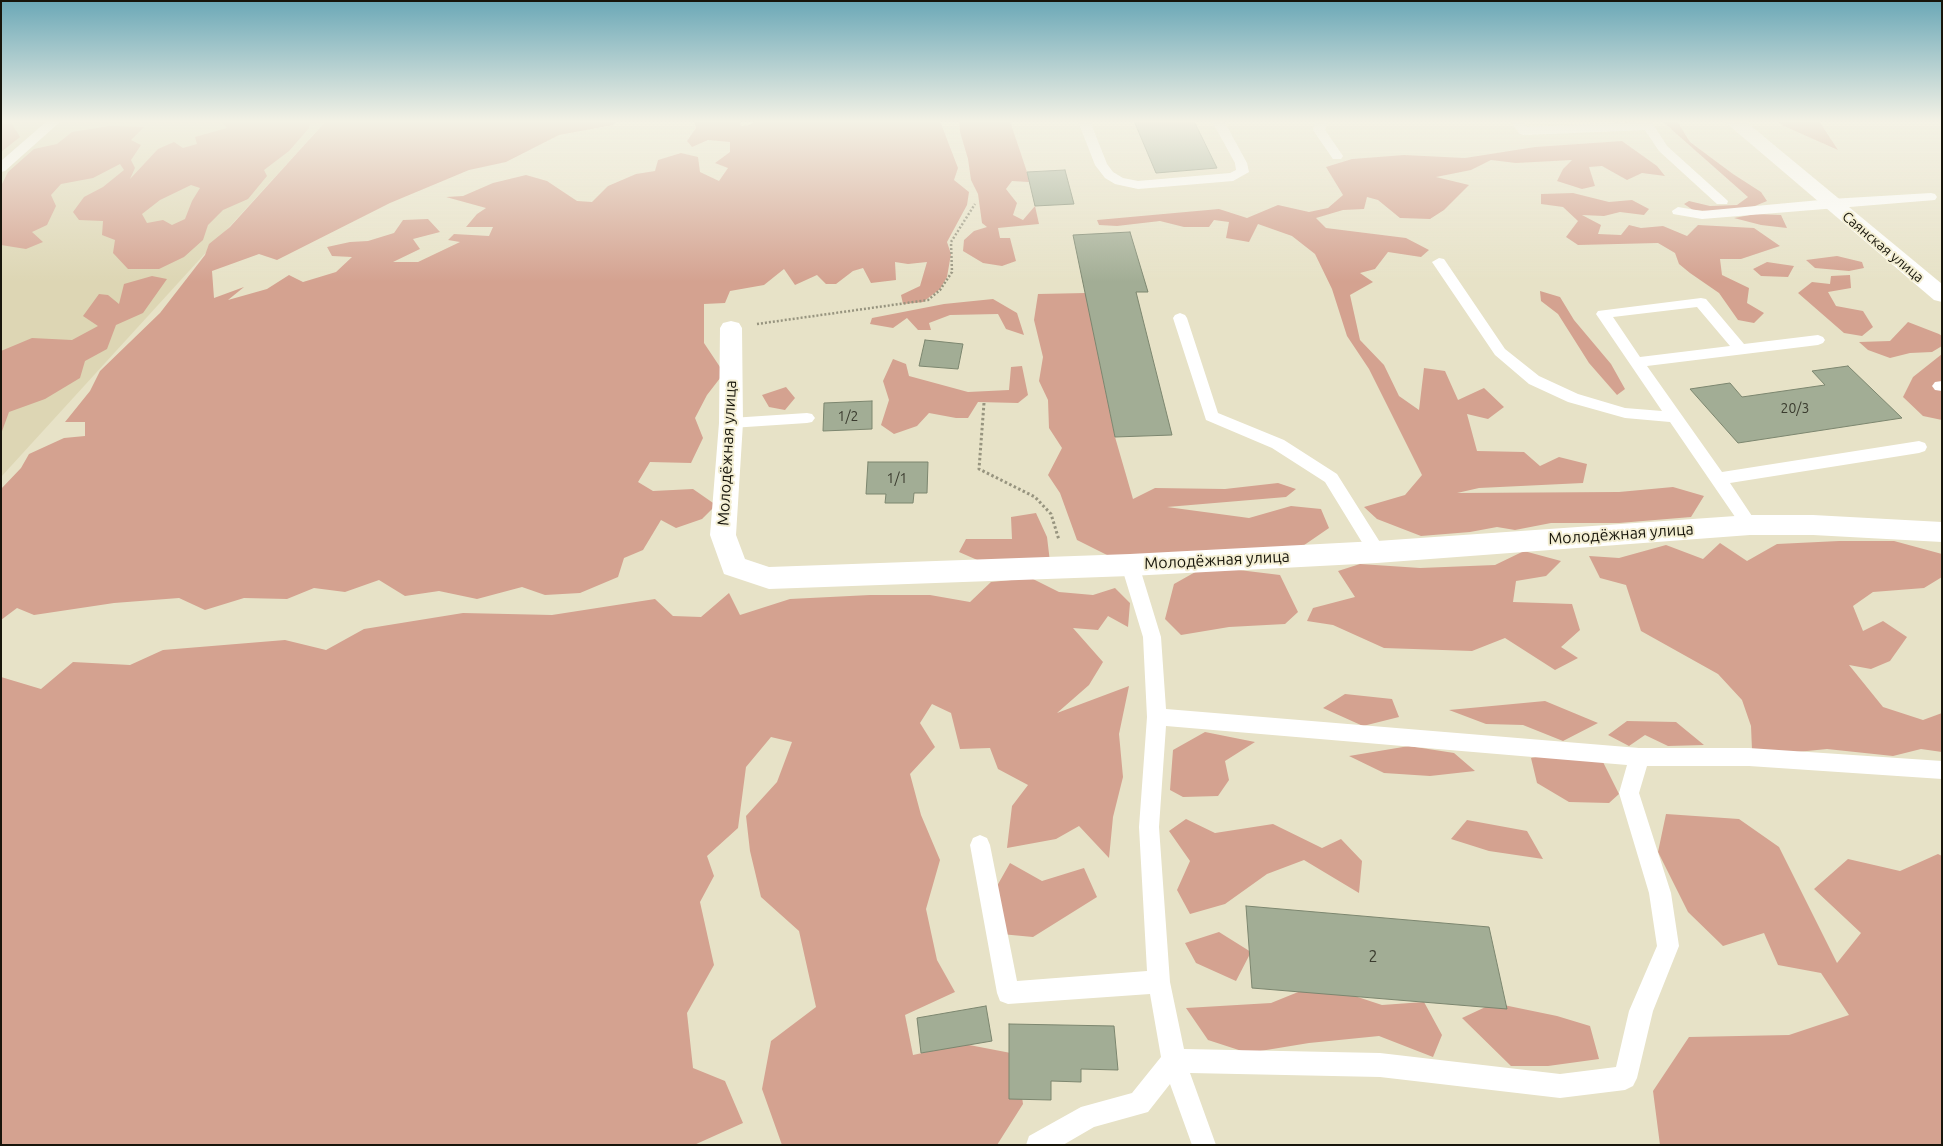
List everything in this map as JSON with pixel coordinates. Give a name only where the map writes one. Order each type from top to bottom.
[{"type":"street","name":"Саянская улица","points":[[1796,174],[1940,292]]},
{"type":"street","name":"Молодёжная улица","points":[[731,328],[731,423],[723,535],[734,566],[769,578],[1130,565],[1377,552],[1750,525],[1813,525],[1942,532]]},
{"type":"lane","points":[[1108,174],[1120,181],[1138,185],[1233,177],[1238,174]]},
{"type":"lane","points":[[1692,174],[1722,201]]},
{"type":"lane","points":[[1678,211],[1702,215],[1831,203],[1931,197]]},
{"type":"lane","points":[[1438,262],[1500,352],[1534,380],[1572,398],[1625,413],[1675,417]]},
{"type":"lane","points":[[1740,350],[1701,302],[1603,314],[1750,525]]},
{"type":"lane","points":[[1180,318],[1211,416],[1278,444],[1331,478],[1377,552]]},
{"type":"lane","points":[[1637,362],[1818,340]]},
{"type":"lane","points":[[731,423],[807,418]]},
{"type":"lane","points":[[1718,479],[1919,447]]},
{"type":"lane","points":[[1130,565],[1152,637],[1157,717],[1149,826],[1159,982],[1174,1061],[1204,1145]]},
{"type":"lane","points":[[1157,717],[1638,757],[1749,757],[1942,770]]},
{"type":"lane","points":[[1174,1061],[1380,1065],[1560,1086],[1625,1078],[1641,1011],[1668,946],[1660,893],[1629,793],[1638,757]]},
{"type":"lane","points":[[980,845],[1008,993],[1159,982]]},
{"type":"lane","points":[[1038,1145],[1090,1116],[1139,1103],[1174,1061]]},
{"type":"path","points":[[731,328],[928,300],[940,290],[952,272],[951,242],[974,204]]},
{"type":"path","points":[[984,403],[979,470],[1005,480],[1035,497],[1050,514],[1067,567]]},
{"type":"shaded area","points":[[1,174],[277,174],[1,477]]},
{"type":"shaded area","points":[[7,174],[100,174],[93,178],[61,184],[51,195],[56,206],[47,225],[32,232],[43,242],[26,249],[1,245],[1,186]]},
{"type":"shaded area","points":[[118,174],[132,174],[130,179],[134,174],[266,174],[267,176],[248,199],[223,210],[208,225],[203,240],[184,257],[159,269],[128,269],[113,253],[115,240],[102,235],[103,221],[79,220],[73,212],[84,197],[103,187]],"holes":[[[191,185],[200,188],[192,201],[185,219],[172,225],[163,220],[147,223],[142,214],[160,200]]]},
{"type":"shaded area","points":[[278,174],[458,174],[390,203],[277,260],[259,254],[212,271],[214,298],[244,287],[228,300],[267,289],[289,275],[303,282],[336,272],[352,257],[332,256],[327,247],[350,242],[368,241],[394,233],[403,220],[428,219],[440,232],[413,239],[420,249],[393,262],[418,262],[460,242],[448,240],[454,234],[489,236],[493,227],[466,227],[477,214],[486,208],[446,197],[463,196],[493,183],[526,175],[547,181],[577,201],[592,202],[608,186],[635,174],[705,174],[719,181],[724,174],[956,174],[954,180],[969,192],[967,205],[947,242],[951,254],[947,277],[940,289],[923,302],[903,304],[901,295],[920,286],[927,262],[908,264],[895,262],[896,280],[871,283],[863,268],[853,271],[836,284],[826,284],[817,275],[795,285],[784,269],[764,285],[730,291],[725,303],[704,304],[704,343],[724,373],[707,395],[695,418],[703,438],[691,463],[650,462],[638,482],[653,491],[693,489],[716,505],[702,519],[676,528],[661,520],[643,550],[624,558],[618,577],[580,593],[545,595],[522,587],[477,599],[439,591],[405,596],[379,580],[345,592],[314,588],[287,599],[244,598],[205,610],[179,598],[114,603],[34,615],[17,608],[1,620],[1,489],[21,468],[29,454],[64,438],[85,436],[85,422],[65,422],[90,391],[100,371],[160,313],[205,255],[209,244],[230,227]]},
{"type":"shaded area","points":[[970,174],[1027,174],[1029,182],[1012,181],[1006,189],[1017,203],[1013,215],[1023,220],[1035,206],[1039,224],[998,228],[1000,238],[1010,238],[1016,261],[1002,266],[983,263],[963,251],[964,240],[974,231],[987,227],[982,223],[978,194]]},
{"type":"shaded area","points":[[1331,174],[1449,174],[1436,177],[1469,185],[1444,210],[1430,219],[1400,218],[1378,200],[1367,197],[1364,209],[1343,210],[1316,218],[1326,228],[1406,238],[1429,250],[1421,257],[1388,252],[1375,269],[1360,273],[1373,282],[1350,295],[1360,340],[1384,365],[1399,396],[1419,410],[1424,368],[1445,371],[1458,400],[1484,388],[1504,407],[1488,419],[1467,414],[1477,451],[1524,452],[1540,466],[1559,457],[1587,464],[1583,483],[1479,488],[1457,493],[1619,492],[1673,487],[1704,496],[1691,517],[1619,523],[1551,523],[1515,530],[1497,527],[1470,532],[1421,536],[1377,519],[1364,507],[1405,495],[1422,475],[1369,369],[1347,336],[1332,289],[1315,254],[1292,236],[1258,224],[1249,242],[1226,238],[1229,222],[1214,220],[1209,227],[1184,227],[1160,221],[1117,226],[1099,225],[1097,220],[1219,209],[1247,218],[1278,205],[1309,212],[1328,208],[1343,195]]},
{"type":"shaded area","points":[[1560,174],[1591,174],[1595,186],[1582,189],[1557,181]]},
{"type":"shaded area","points":[[1617,174],[1639,174],[1627,180]]},
{"type":"shaded area","points":[[1723,174],[1734,174],[1761,192],[1767,201],[1750,208],[1721,212],[1693,210],[1684,204],[1689,201],[1710,206],[1737,205],[1748,197]]},
{"type":"shaded area","points":[[1573,193],[1609,202],[1632,200],[1649,209],[1644,215],[1620,212],[1604,216],[1582,215],[1601,225],[1598,234],[1621,235],[1629,225],[1641,228],[1663,226],[1687,236],[1698,225],[1754,228],[1780,246],[1741,259],[1720,259],[1722,275],[1749,288],[1747,303],[1764,313],[1754,323],[1738,320],[1719,293],[1679,264],[1675,253],[1658,243],[1578,245],[1566,237],[1578,221],[1563,207],[1541,204],[1541,194]]},
{"type":"shaded area","points":[[1755,214],[1781,215],[1787,228],[1761,225],[1734,218]]},
{"type":"shaded area","points":[[1837,256],[1862,262],[1864,268],[1849,271],[1815,268],[1806,260]]},
{"type":"shaded area","points":[[1767,262],[1794,266],[1788,277],[1761,276],[1753,269]]},
{"type":"shaded area","points":[[1850,275],[1851,288],[1828,292],[1836,306],[1863,311],[1873,327],[1862,336],[1844,333],[1798,293],[1812,282],[1830,284],[1831,276]]},
{"type":"shaded area","points":[[152,276],[167,279],[143,313],[116,325],[107,349],[85,361],[80,378],[45,399],[9,412],[1,434],[1,351],[32,338],[72,340],[98,326],[83,316],[99,294],[108,295],[119,304],[124,284]]},
{"type":"shaded area","points":[[1540,291],[1560,297],[1574,320],[1611,364],[1625,389],[1617,395],[1589,363],[1558,314],[1541,301]]},
{"type":"shaded area","points":[[1086,293],[1115,437],[1133,499],[1155,488],[1225,489],[1278,483],[1296,489],[1286,497],[1167,507],[1249,518],[1291,506],[1321,509],[1329,528],[1297,550],[1109,556],[1077,540],[1060,493],[1048,475],[1062,448],[1049,428],[1048,400],[1039,381],[1043,357],[1034,320],[1038,294]]},
{"type":"shaded area","points":[[993,299],[1017,313],[1024,335],[1006,329],[998,314],[950,315],[929,323],[931,330],[918,330],[907,318],[893,328],[870,324],[872,318],[944,304]]},
{"type":"shaded area","points":[[1908,322],[1942,336],[1942,346],[1932,352],[1910,353],[1890,358],[1868,350],[1859,342],[1890,341]]},
{"type":"shaded area","points":[[1942,354],[1942,420],[1923,416],[1903,397],[1913,377]]},
{"type":"shaded area","points":[[893,359],[906,364],[909,376],[968,392],[1009,390],[1011,367],[1022,366],[1028,395],[1018,403],[978,402],[968,418],[956,418],[929,413],[917,426],[894,434],[881,425],[889,400],[883,381]]},
{"type":"shaded area","points":[[786,387],[795,398],[785,410],[769,407],[762,395]]},
{"type":"shaded area","points":[[1036,513],[1047,537],[1050,562],[991,566],[959,552],[966,539],[1012,539],[1011,517]]},
{"type":"shaded area","points":[[1894,541],[1942,554],[1942,577],[1924,588],[1873,592],[1853,606],[1863,631],[1883,621],[1907,637],[1890,661],[1871,669],[1849,665],[1883,707],[1923,720],[1942,713],[1942,752],[1921,749],[1893,756],[1827,749],[1787,753],[1752,750],[1751,726],[1742,700],[1718,674],[1641,631],[1626,585],[1600,578],[1589,556],[1619,558],[1666,545],[1703,559],[1720,543],[1747,561],[1777,544]]},
{"type":"shaded area","points":[[1524,551],[1561,561],[1546,576],[1516,581],[1513,602],[1572,604],[1580,630],[1561,647],[1578,658],[1555,670],[1505,638],[1472,651],[1384,648],[1333,625],[1307,621],[1313,608],[1355,597],[1338,571],[1360,564],[1420,568],[1495,565]]},
{"type":"shaded area","points":[[1206,566],[1280,575],[1298,612],[1285,624],[1229,627],[1181,635],[1165,619],[1174,584]]},
{"type":"shaded area","points":[[1031,578],[1059,592],[1093,595],[1115,588],[1130,603],[1128,627],[1108,616],[1098,630],[1073,628],[1103,662],[1089,685],[1057,713],[1129,686],[1119,734],[1123,777],[1113,817],[1109,858],[1079,826],[1056,839],[1007,848],[1012,806],[1028,785],[998,769],[990,748],[960,749],[951,713],[932,704],[920,723],[935,747],[910,774],[921,815],[940,860],[926,909],[937,960],[955,992],[905,1015],[913,1055],[964,1044],[1016,1054],[1023,1104],[997,1145],[782,1145],[762,1089],[771,1041],[816,1007],[799,931],[761,897],[750,851],[746,816],[777,782],[792,742],[771,737],[746,767],[738,828],[707,856],[714,876],[700,902],[714,965],[687,1013],[693,1068],[725,1081],[743,1123],[694,1145],[1,1145],[1,677],[41,689],[73,662],[130,665],[163,650],[285,640],[326,650],[364,629],[463,613],[552,615],[655,599],[673,616],[701,617],[729,593],[740,615],[790,599],[870,595],[930,595],[970,602],[991,582]]},
{"type":"shaded area","points":[[1345,694],[1392,699],[1399,717],[1363,726],[1323,708]]},
{"type":"shaded area","points":[[1545,701],[1598,723],[1563,741],[1523,725],[1486,724],[1449,710]]},
{"type":"shaded area","points":[[1627,721],[1676,722],[1704,745],[1668,746],[1645,735],[1629,746],[1608,735]]},
{"type":"shaded area","points":[[1205,732],[1255,742],[1225,761],[1229,780],[1218,796],[1183,797],[1170,790],[1173,750]]},
{"type":"shaded area","points":[[1409,746],[1454,753],[1475,771],[1430,776],[1384,773],[1349,756]]},
{"type":"shaded area","points":[[1568,750],[1603,762],[1619,794],[1609,803],[1569,802],[1537,783],[1531,758]]},
{"type":"shaded area","points":[[1666,814],[1739,819],[1779,847],[1837,963],[1861,933],[1814,889],[1848,859],[1900,871],[1938,854],[1942,856],[1942,1145],[1660,1145],[1653,1091],[1689,1037],[1789,1035],[1849,1015],[1821,973],[1778,965],[1764,933],[1723,946],[1688,912],[1658,852]]},
{"type":"shaded area","points":[[1186,819],[1215,833],[1273,824],[1322,848],[1341,839],[1362,861],[1359,893],[1304,860],[1267,874],[1225,904],[1190,914],[1177,890],[1190,861],[1169,831]]},
{"type":"shaded area","points":[[1467,820],[1527,831],[1543,859],[1489,851],[1451,839]]},
{"type":"shaded area","points":[[1010,863],[1042,881],[1084,868],[1097,897],[1033,937],[1001,934],[993,893]]},
{"type":"shaded area","points":[[1219,932],[1251,952],[1236,981],[1196,963],[1185,943]]},
{"type":"shaded area","points":[[1318,984],[1382,1005],[1424,1002],[1442,1035],[1433,1057],[1379,1036],[1309,1043],[1248,1053],[1208,1040],[1186,1008],[1271,1003]]},
{"type":"shaded area","points":[[1494,1003],[1557,1016],[1590,1026],[1599,1059],[1548,1066],[1511,1066],[1462,1018]]},
{"type":"building","points":[[1028,174],[1066,174],[1074,204],[1035,206]]},
{"type":"building","points":[[1130,232],[1148,292],[1136,292],[1172,435],[1115,437],[1073,235]]},
{"type":"building","points":[[925,340],[963,344],[958,369],[919,366]]},
{"type":"building","points":[[1848,366],[1902,418],[1738,443],[1690,389],[1730,383],[1742,397],[1825,385],[1812,371]]},
{"type":"building","points":[[872,401],[872,429],[823,431],[824,403]]},
{"type":"building","points":[[868,462],[928,462],[927,493],[914,493],[913,503],[885,503],[886,494],[866,494]]},
{"type":"building","points":[[1246,906],[1489,927],[1507,1009],[1252,988]]},
{"type":"building","points":[[986,1006],[992,1041],[921,1053],[917,1018]]},
{"type":"building","points":[[1009,1024],[1114,1026],[1118,1070],[1081,1069],[1081,1082],[1051,1081],[1051,1100],[1009,1099]]}]
